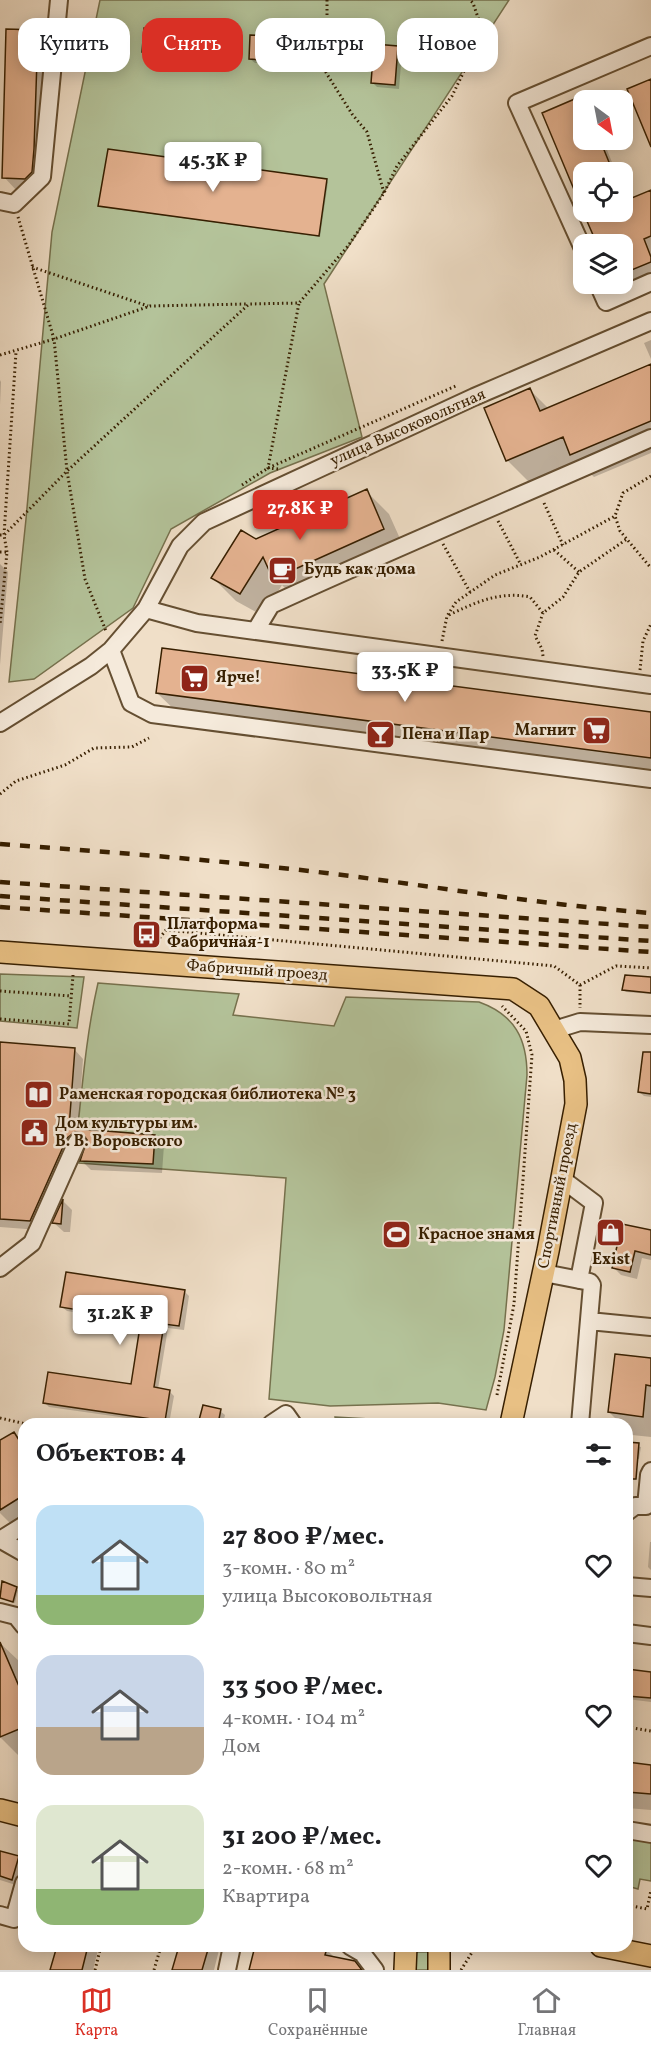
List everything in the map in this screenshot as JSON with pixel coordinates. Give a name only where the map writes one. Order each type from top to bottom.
[{"type":"main road","name":"Фабричный проезд","points":[[0,952],[139,962],[508,998]]},
{"type":"main road","name":"Спортивный проезд","points":[[508,998],[539,1006],[570,1058],[575,1080],[576,1104],[544,1273],[512,1418]]},
{"type":"main road","points":[[0,1810],[18,1814]]},
{"type":"main road","points":[[405,1970],[406,1952]]},
{"type":"main road","points":[[439,1970],[440,1952]]},
{"type":"main road","points":[[631,1952],[651,1956]]},
{"type":"street","points":[[7,202],[42,177],[59,0]]},
{"type":"street","points":[[576,234],[517,103],[651,46]]},
{"type":"street","points":[[633,290],[651,282]]},
{"type":"street","points":[[602,294],[606,302],[624,294]]},
{"type":"street","name":"улица Высоковольтная","points":[[0,723],[91,666],[111,650],[147,609],[180,546],[204,522],[474,398],[651,321]]},
{"type":"street","points":[[256,630],[271,605],[651,438]]},
{"type":"street","points":[[147,609],[197,623],[645,684]]},
{"type":"street","points":[[111,650],[130,703],[152,714],[651,779]]},
{"type":"street","points":[[0,707],[25,708]]},
{"type":"street","points":[[554,1030],[580,1022],[651,1025]]},
{"type":"street","points":[[0,1268],[32,1243],[77,1142]]},
{"type":"street","points":[[562,1179],[594,1203],[579,1280]]},
{"type":"street","points":[[544,1273],[590,1282],[592,1285],[581,1418]]},
{"type":"street","points":[[589,1321],[651,1327]]},
{"type":"street","points":[[633,1508],[648,1507],[651,1472]]},
{"type":"street","points":[[0,1540],[18,1530]]},
{"type":"street","points":[[0,1540],[18,1550]]},
{"type":"street","points":[[633,1586],[651,1588]]},
{"type":"street","points":[[0,1612],[18,1618]]},
{"type":"street","points":[[633,1634],[651,1636]]},
{"type":"street","points":[[633,1831],[651,1834]]},
{"type":"street","points":[[0,1915],[14,1919],[18,1905]]},
{"type":"street","points":[[227,1970],[231,1952]]},
{"type":"street","points":[[360,1952],[375,1970]]},
{"type":"path","points":[[327,0],[325,71],[352,114],[367,132],[384,193]]},
{"type":"path","points":[[309,473],[268,468],[299,303],[348,246],[384,193],[398,166],[452,96],[483,32],[473,1]]},
{"type":"path","points":[[7,202],[28,246],[32,267],[54,339],[67,471],[86,579],[107,633],[111,650]]},
{"type":"path","points":[[32,267],[150,306]]},
{"type":"path","points":[[0,355],[16,352],[150,306],[299,303]]},
{"type":"path","points":[[2,535],[67,471],[249,304]]},
{"type":"path","points":[[0,625],[7,552],[2,535],[16,352]]},
{"type":"path","points":[[651,476],[622,493],[615,516],[620,531],[651,568]]},
{"type":"path","points":[[537,489],[562,545]]},
{"type":"path","points":[[492,508],[503,534],[521,565]]},
{"type":"path","points":[[439,657],[447,616],[456,602],[495,575],[554,550],[615,516]]},
{"type":"path","points":[[437,531],[470,592]]},
{"type":"path","points":[[544,671],[542,649],[535,636],[543,613],[563,597],[579,572],[627,539]]},
{"type":"path","points":[[554,550],[579,572]]},
{"type":"path","points":[[0,552],[7,552]]},
{"type":"path","points":[[447,616],[484,598],[516,594],[530,597],[543,613]]},
{"type":"path","points":[[645,684],[643,641],[651,624]]},
{"type":"path","points":[[0,794],[16,782],[65,765],[94,748],[132,747],[149,738]]},
{"type":"path","points":[[139,962],[166,930],[554,966],[580,985]]},
{"type":"path","points":[[580,985],[616,966],[651,968]]},
{"type":"path","points":[[0,1019],[69,1024],[74,967]]},
{"type":"path","points":[[580,985],[580,1022]]},
{"type":"path","points":[[0,991],[71,996]]},
{"type":"path","points":[[496,1402],[514,1304],[532,1055],[526,1031],[508,998]]},
{"type":"path","points":[[0,1418],[18,1422]]},
{"type":"path","points":[[633,1728],[651,1731]]},
{"type":"path","points":[[633,1906],[649,1909],[651,1890]]},
{"type":"path","points":[[95,1970],[100,1952]]},
{"type":"path","points":[[154,1970],[159,1952]]},
{"type":"path","points":[[461,1970],[472,1952]]},
{"type":"green space","points":[[100,0],[509,0],[497,18],[397,18],[397,72],[462,72],[324,284],[362,437],[270,473],[171,529],[133,608],[34,679],[9,682],[52,232],[85,72],[130,72],[130,18],[96,18]]},
{"type":"green space","points":[[0,974],[84,977],[77,1028],[0,1021]]},
{"type":"green space","name":"Красное знамя","points":[[98,983],[239,994],[233,1015],[334,1026],[346,997],[479,1002],[491,1007],[510,1021],[525,1050],[527,1075],[504,1330],[486,1410],[438,1403],[330,1406],[269,1399],[286,1178],[79,1163],[85,1127],[78,1126],[88,1037]]},
{"type":"green space","points":[[633,1833],[651,1835],[651,1881],[640,1879],[638,1889],[633,1888]]},
{"type":"green space","points":[[414,1952],[433,1952],[433,1970],[414,1970]]},
{"type":"building","points":[[6,29],[18,29],[18,72],[37,72],[32,172],[25,179],[2,178]]},
{"type":"building","points":[[250,35],[255,35],[255,59],[249,59]]},
{"type":"building","points":[[385,45],[397,46],[395,85],[371,83],[372,72],[385,72]]},
{"type":"building","points":[[651,79],[651,147],[633,104],[633,90],[627,89]]},
{"type":"building","points":[[573,100],[573,150],[604,150],[609,162],[573,162],[573,187],[542,113]]},
{"type":"building","points":[[108,149],[327,179],[319,236],[98,206]]},
{"type":"building","points":[[651,190],[651,236],[644,239],[651,262],[633,269],[633,234],[593,234],[587,222],[633,222],[633,197]]},
{"type":"building","points":[[651,364],[651,421],[570,455],[563,437],[506,461],[484,408],[530,388],[540,411]]},
{"type":"building","points":[[367,489],[384,529],[273,579],[263,557],[240,594],[211,578],[241,530],[256,539]]},
{"type":"building","points":[[162,648],[651,712],[651,758],[156,693]]},
{"type":"building","points":[[625,975],[651,977],[651,993],[622,990]]},
{"type":"building","name":"Дом культуры им. В. В. Воровского","points":[[0,1042],[75,1048],[69,1128],[155,1135],[153,1164],[80,1161],[87,1140],[82,1133],[75,1132],[67,1138],[30,1221],[0,1219]]},
{"type":"building","points":[[643,1052],[651,1052],[651,1094],[638,1092]]},
{"type":"building","points":[[63,1199],[61,1224],[52,1223]]},
{"type":"building","points":[[622,1224],[651,1230],[651,1255],[635,1251],[630,1272],[612,1268]]},
{"type":"building","points":[[66,1272],[185,1290],[179,1326],[164,1324],[154,1387],[170,1390],[165,1418],[145,1418],[43,1403],[48,1372],[131,1384],[141,1320],[60,1307]]},
{"type":"building","points":[[615,1354],[651,1358],[651,1386],[646,1385],[643,1417],[608,1412]]},
{"type":"building","points":[[203,1405],[221,1409],[219,1418],[200,1418]]},
{"type":"building","points":[[14,1432],[18,1438],[18,1499],[0,1510],[0,1440]]},
{"type":"building","points":[[633,1442],[639,1443],[636,1479],[633,1479]]},
{"type":"building","points":[[2,1581],[17,1587],[13,1602],[0,1598]]},
{"type":"building","points":[[0,1642],[18,1684],[18,1730],[0,1737]]},
{"type":"building","points":[[633,1670],[651,1672],[651,1698],[633,1696]]},
{"type":"building","points":[[633,1763],[651,1765],[651,1794],[633,1792]]},
{"type":"building","points":[[0,1851],[18,1856],[12,1880],[0,1876]]},
{"type":"building","points":[[55,1952],[86,1952],[82,1970],[50,1970]]},
{"type":"building","points":[[177,1952],[207,1952],[202,1970],[172,1970]]},
{"type":"building","points":[[254,1952],[326,1952],[325,1955],[355,1961],[362,1970],[249,1970]]},
{"type":"railway","points":[[0,844],[285,868],[610,910],[651,913]]},
{"type":"railway","points":[[0,882],[651,927]]},
{"type":"railway","points":[[0,896],[651,941]]},
{"type":"railway","points":[[0,907],[651,952]]},
{"type":"place","name":"Будь как дома","points":[[283,570]]},
{"type":"place","name":"Ярче!","points":[[195,678]]},
{"type":"place","name":"Магнит","points":[[597,731]]},
{"type":"place","name":"Пена и Пар","points":[[381,735]]},
{"type":"place","name":"Платформа Фабричная-1","points":[[146,934]]},
{"type":"place","name":"Раменская городская библиотека № 3","points":[[38,1095]]},
{"type":"place","name":"Дом культуры им. В. В. Воровского","points":[[34,1133]]},
{"type":"place","name":"Exist","points":[[611,1232]]},
{"type":"place","name":"Красное знамя","points":[[397,1235]]}]
